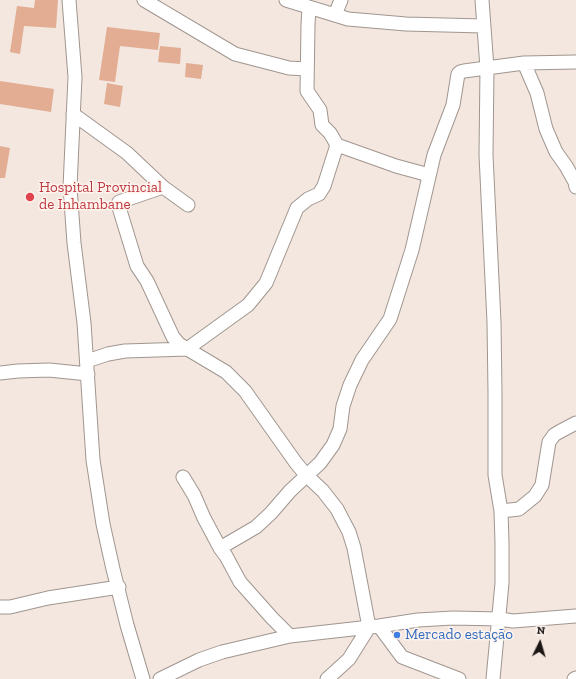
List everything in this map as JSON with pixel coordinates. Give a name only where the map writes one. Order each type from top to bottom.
[{"type":"street","points":[[69,0],[75,77],[70,187],[71,210],[84,323],[90,427],[96,484],[103,524],[143,679]]},
{"type":"street","points":[[144,0],[234,54],[289,68],[307,68]]},
{"type":"street","points":[[286,0],[348,19],[366,22],[483,26]]},
{"type":"street","points":[[335,15],[341,0]]},
{"type":"street","points":[[482,0],[487,68],[486,155],[494,322],[495,475],[501,511],[502,583],[500,619],[494,660],[493,679]]},
{"type":"street","points":[[309,7],[307,91],[320,110],[322,125],[330,133],[337,146],[396,166],[430,175]]},
{"type":"street","points":[[220,548],[256,527],[320,463],[333,445],[340,429],[343,406],[350,385],[362,360],[390,319],[412,250],[434,155],[453,105],[458,74],[464,71],[524,63],[576,62]]},
{"type":"street","points":[[524,63],[537,93],[546,129],[556,152],[575,182],[576,188]]},
{"type":"street","points":[[73,114],[126,153],[163,188],[188,205]]},
{"type":"street","points":[[0,373],[87,367],[108,354],[125,351],[187,349],[248,305],[266,284],[297,208],[308,199],[319,194],[324,186],[337,146]]},
{"type":"street","points":[[163,188],[119,202],[118,204],[137,266],[147,281],[173,337],[187,349],[226,372],[245,391],[306,476],[323,491],[337,509],[349,532],[374,627],[402,657],[452,678]]},
{"type":"street","points":[[501,511],[519,509],[534,496],[542,485],[549,442],[554,435],[576,423]]},
{"type":"street","points":[[183,477],[220,548],[240,582],[290,636]]},
{"type":"street","points":[[0,607],[10,607],[48,598],[119,587]]},
{"type":"street","points":[[160,679],[199,660],[222,652],[290,636],[374,627],[418,620],[453,618],[500,619],[513,622],[576,616]]},
{"type":"street","points":[[327,679],[349,659],[374,627]]},
{"type":"building","points":[[35,0],[58,0],[56,28],[24,26],[20,54],[10,52],[17,6],[34,8]]},
{"type":"building","points":[[107,27],[160,33],[158,50],[120,46],[115,82],[99,80]]},
{"type":"building","points":[[160,46],[181,48],[180,64],[158,62]]},
{"type":"building","points":[[186,63],[203,65],[201,79],[185,77]]},
{"type":"building","points":[[0,81],[54,89],[51,112],[0,104]]},
{"type":"building","points":[[107,83],[123,86],[120,107],[104,104]]},
{"type":"building","points":[[0,146],[10,148],[5,178],[0,178]]},
{"type":"place","name":"Hospital Provincial de Inhambane","points":[[30,197]]},
{"type":"place","name":"Mercado estação","points":[[397,635]]}]
